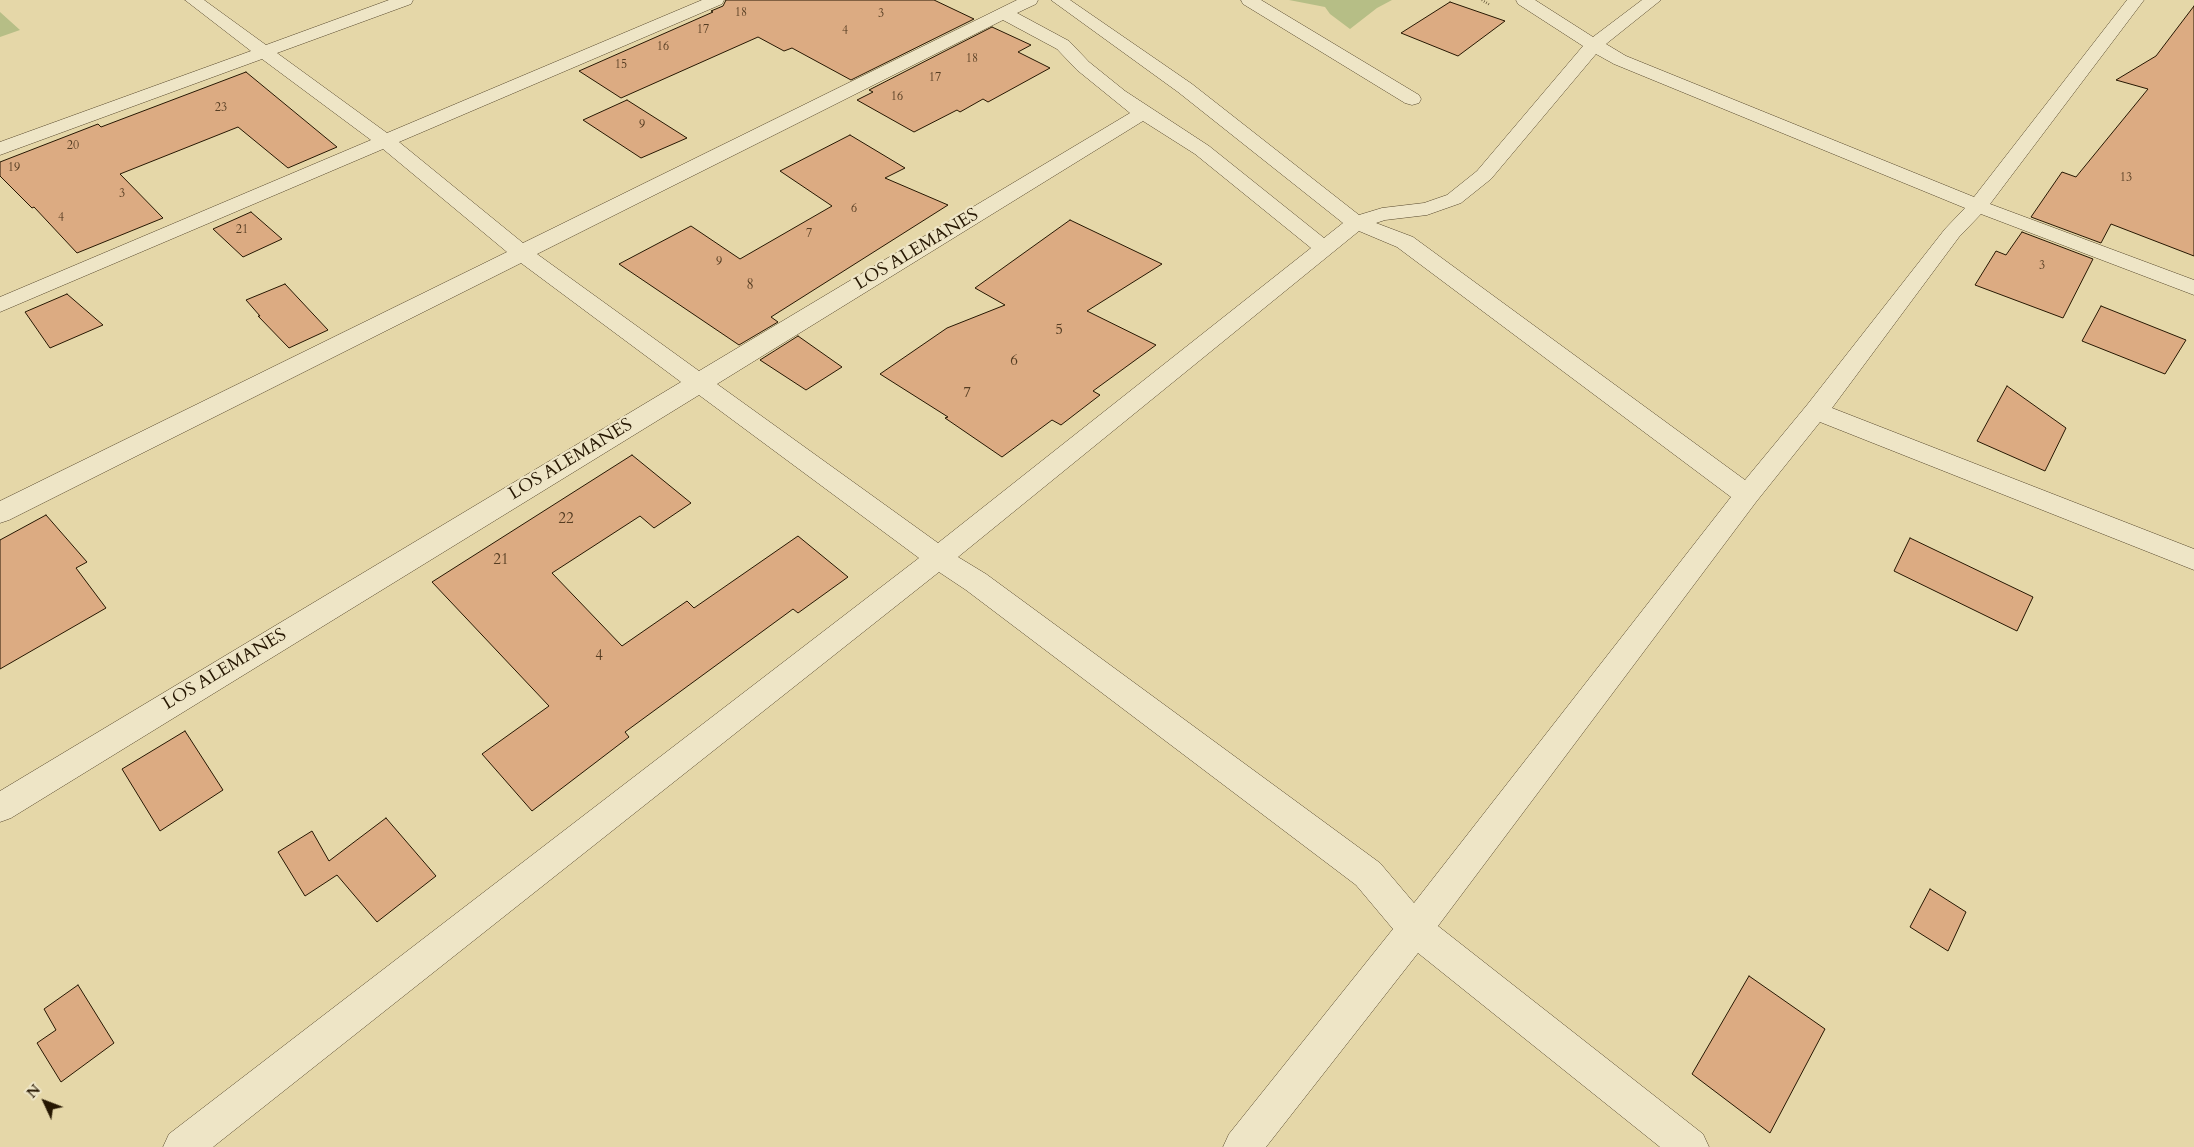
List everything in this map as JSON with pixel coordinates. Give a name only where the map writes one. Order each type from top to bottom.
[{"type":"street","points":[[193,0],[384,140],[523,254],[938,558],[984,588],[1368,874],[1415,929],[1690,1147]]},
{"type":"street","points":[[0,149],[405,0]]},
{"type":"street","points":[[0,305],[716,0]]},
{"type":"street","points":[[0,513],[1030,0]]},
{"type":"street","points":[[1059,0],[1185,88],[1356,223],[1405,242],[1747,495]]},
{"type":"street","points":[[1249,0],[1412,99]]},
{"type":"street","points":[[1524,0],[1570,32],[1620,60],[1978,206],[2194,288]]},
{"type":"street","points":[[182,1147],[938,558],[1356,223],[1382,214],[1428,209],[1454,199],[1484,175],[1594,45],[1653,0]]},
{"type":"street","points":[[1242,1147],[1415,929],[1747,495],[1816,411],[1952,233],[1978,206],[2136,0]]},
{"type":"street","points":[[1004,13],[1063,45],[1083,66],[1143,113],[1202,150],[1324,248]]},
{"type":"street","name":"LOS ALEMANES","points":[[0,808],[1143,113]]},
{"type":"street","points":[[1816,411],[2194,560]]},
{"type":"green space","points":[[1289,0],[1392,0],[1377,8],[1350,29],[1330,14],[1325,7]]},
{"type":"green space","points":[[0,12],[20,30],[0,37]]},
{"type":"building","points":[[726,0],[934,0],[974,19],[851,80],[792,48],[784,51],[758,37],[621,98],[579,71],[713,12],[711,11],[723,6]]},
{"type":"building","points":[[1450,2],[1505,21],[1458,56],[1401,33]]},
{"type":"building","points":[[2194,6],[2194,256],[2111,224],[2101,243],[2031,217],[2062,172],[2076,177],[2148,89],[2116,80],[2156,56]]},
{"type":"building","points":[[992,27],[1031,45],[1018,52],[1050,68],[988,102],[983,99],[960,112],[957,110],[914,132],[857,100],[873,92],[869,90]]},
{"type":"building","points":[[246,72],[337,147],[288,168],[238,127],[120,174],[163,218],[77,253],[34,207],[32,208],[0,176],[0,162],[98,124],[101,127]]},
{"type":"building","points":[[627,100],[687,138],[641,158],[583,120]]},
{"type":"building","points":[[850,135],[905,168],[885,178],[948,205],[771,317],[778,322],[739,345],[619,264],[691,226],[740,259],[832,206],[780,171]]},
{"type":"building","points":[[251,212],[282,239],[243,257],[213,229]]},
{"type":"building","points":[[1070,220],[1162,264],[1087,311],[1156,345],[1093,391],[1100,395],[1061,425],[1052,420],[1002,457],[945,418],[948,417],[880,374],[947,328],[1005,305],[975,288]]},
{"type":"building","points":[[2022,232],[2093,259],[2063,318],[1975,285],[1996,251],[2006,255]]},
{"type":"building","points":[[285,284],[328,330],[289,348],[258,316],[260,316],[246,300]]},
{"type":"building","points":[[67,294],[103,325],[50,348],[25,312]]},
{"type":"building","points":[[2101,306],[2186,340],[2165,374],[2082,341]]},
{"type":"building","points":[[798,336],[842,367],[806,390],[760,360]]},
{"type":"building","points":[[2007,386],[2066,428],[2045,471],[1977,441]]},
{"type":"building","points":[[632,455],[691,503],[654,528],[640,516],[552,573],[622,646],[687,601],[694,608],[798,536],[848,577],[798,613],[793,609],[625,732],[629,737],[532,811],[482,754],[549,706],[432,582]]},
{"type":"building","points":[[46,515],[87,562],[76,568],[106,608],[0,669],[0,540]]},
{"type":"building","points":[[1910,538],[2033,597],[2017,631],[1894,571]]},
{"type":"building","points":[[185,731],[223,790],[160,831],[122,769]]},
{"type":"building","points":[[386,818],[436,876],[377,922],[337,875],[305,896],[278,852],[312,831],[329,861]]},
{"type":"building","points":[[1930,889],[1966,912],[1948,951],[1910,927]]},
{"type":"building","points":[[1749,976],[1825,1029],[1770,1133],[1692,1074]]},
{"type":"building","points":[[78,985],[114,1043],[61,1082],[37,1043],[56,1030],[44,1009]]}]
